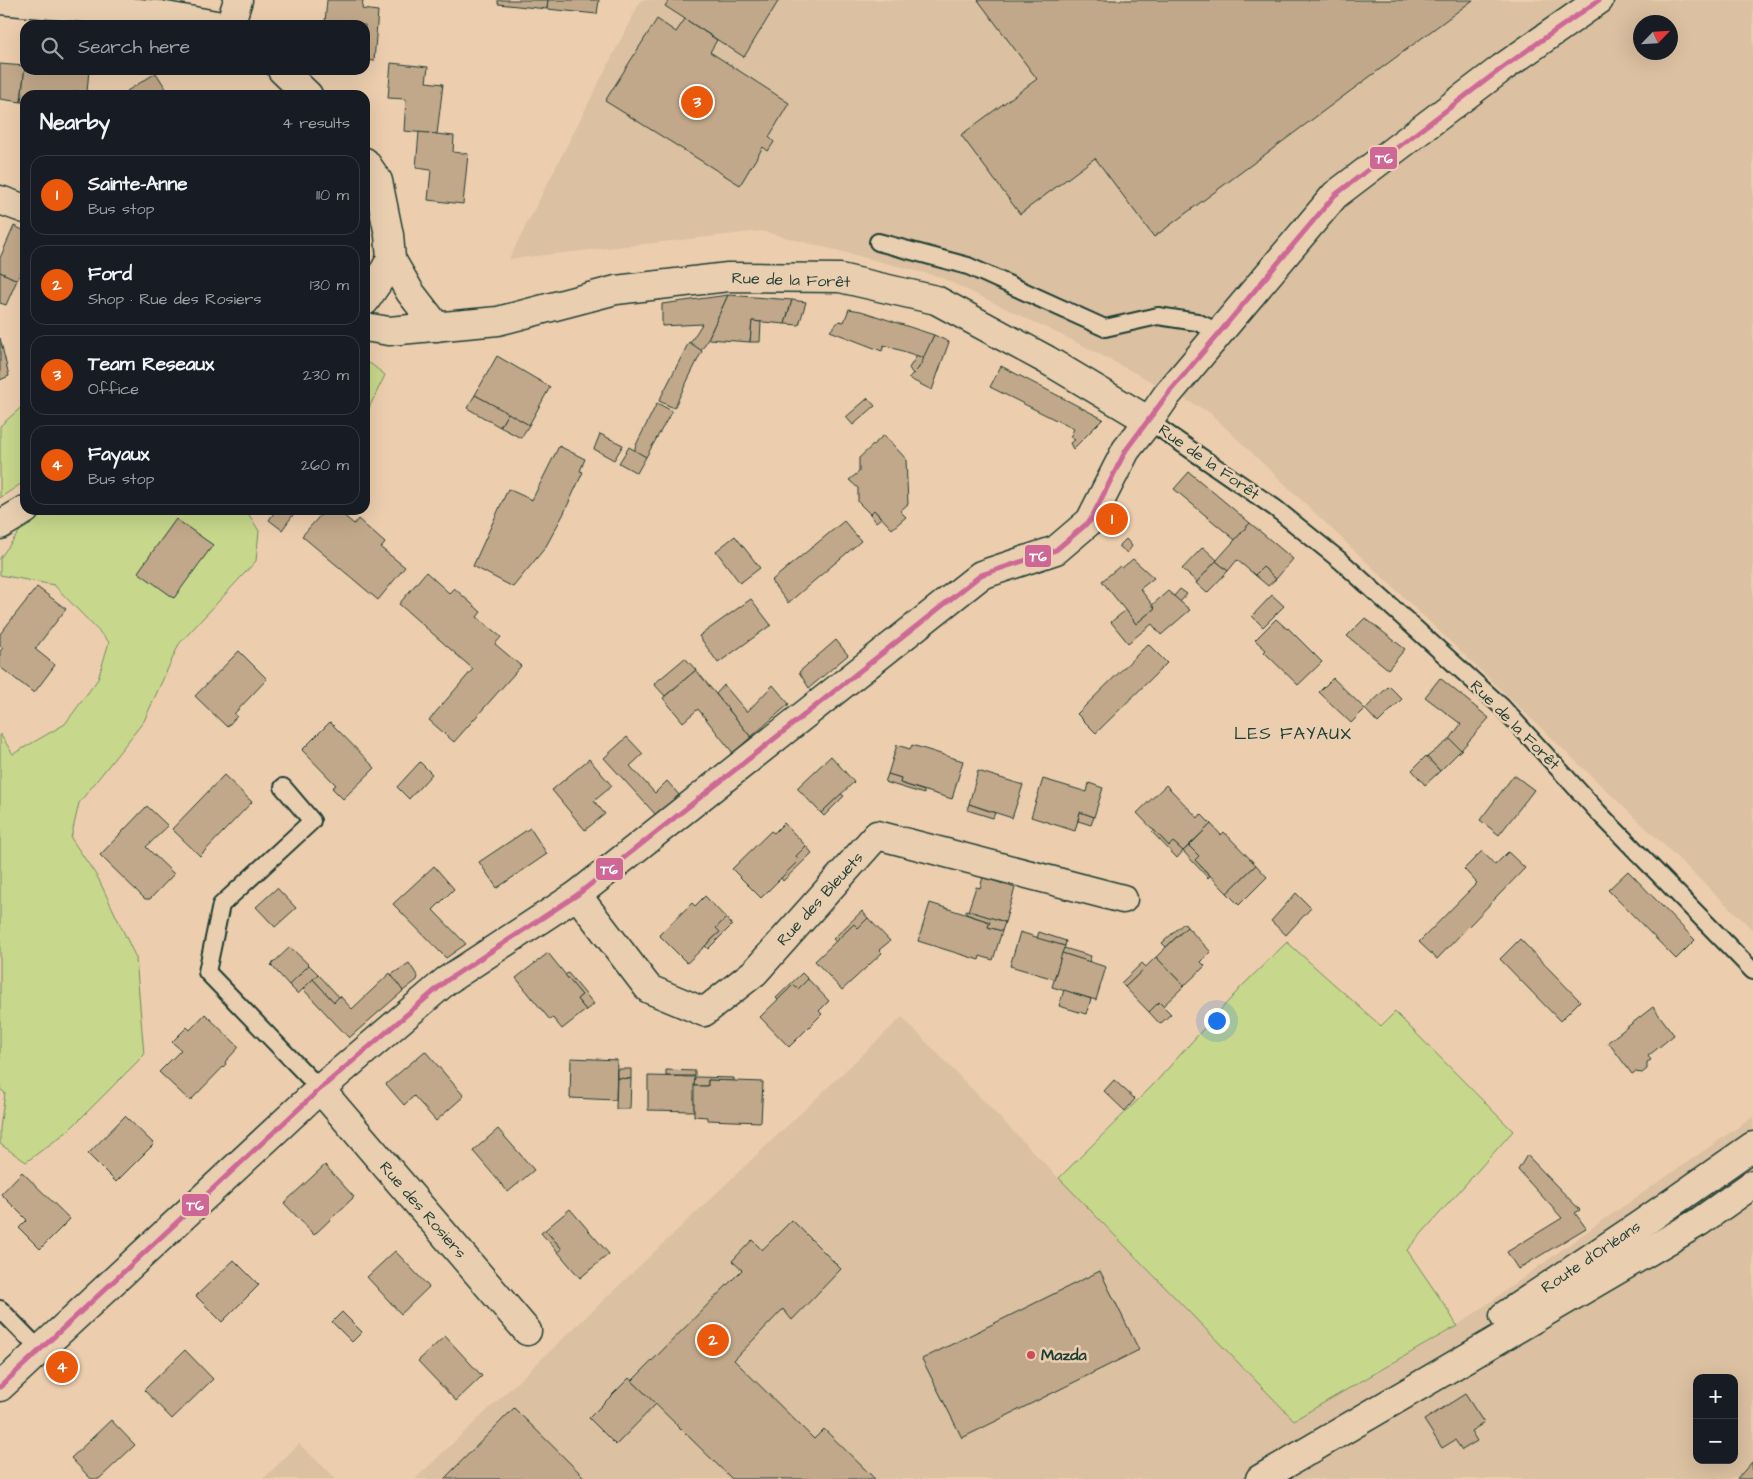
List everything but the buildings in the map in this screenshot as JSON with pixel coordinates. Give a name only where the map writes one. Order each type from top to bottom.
[{"type":"street","points":[[0,0],[160,14],[191,20]]},
{"type":"street","points":[[232,20],[238,0]]},
{"type":"street","points":[[0,1387],[320,1089],[446,981],[577,895],[981,575],[1056,550],[1090,521],[1126,450],[1167,395],[1335,195],[1502,68],[1599,0]]},
{"type":"street","points":[[287,75],[303,90]]},
{"type":"street","points":[[370,169],[378,181],[389,235],[391,258],[410,292],[437,327]]},
{"type":"street","points":[[0,200],[20,207]]},
{"type":"street","points":[[370,294],[391,258]]},
{"type":"street","name":"Rue de la Forêt","points":[[370,328],[389,332],[498,321],[616,290],[728,276],[840,278],[936,300],[1047,360],[1149,421]]},
{"type":"street","points":[[0,525],[20,513]]},
{"type":"street","name":"Rue des Bleuets","points":[[577,895],[649,989],[704,1012],[756,972],[877,835],[1123,899]]},
{"type":"street","name":"Rue des Rosiers","points":[[320,1089],[527,1331]]},
{"type":"street","name":"Route d'Orléans","points":[[1434,1376],[1500,1318],[1640,1225],[1753,1146]]},
{"type":"street","name":"Route d'Orléans","points":[[1260,1479],[1699,1222],[1753,1184]]},
{"type":"lane","points":[[878,242],[968,266],[1105,328],[1158,316],[1197,322],[1219,332]]},
{"type":"lane","name":"Rue de la Forêt","points":[[1149,421],[1275,508],[1335,556],[1502,707],[1598,812],[1753,971]]},
{"type":"lane","points":[[283,787],[312,820],[221,905],[207,972],[320,1089]]},
{"type":"lane","points":[[0,1309],[40,1350]]},
{"type":"shaded area","points":[[641,0],[1753,0],[1753,930],[1209,412],[1080,344],[940,277],[761,231],[509,259]]},
{"type":"shaded area","points":[[902,1017],[1294,1420],[1447,1333],[1596,1225],[1753,1117],[1753,1479],[415,1479]]},
{"type":"shaded area","points":[[299,1444],[336,1479],[263,1479]]},
{"type":"green space","points":[[370,364],[385,375],[370,406]]},
{"type":"green space","points":[[20,408],[20,484],[0,498],[0,426]]},
{"type":"green space","points":[[38,515],[249,515],[259,531],[256,561],[179,644],[144,721],[79,803],[71,838],[98,878],[136,958],[144,1055],[68,1131],[26,1162],[0,1144],[0,1128],[5,1093],[0,1089],[0,734],[13,754],[65,724],[98,679],[109,642],[54,585],[0,575],[0,558],[22,528]]},
{"type":"green space","points":[[1287,942],[1381,1026],[1395,1012],[1513,1131],[1407,1250],[1457,1326],[1294,1420],[1059,1178],[1153,1085],[1242,986]]},
{"type":"transit line","name":"T6","points":[[0,1387],[320,1089],[446,981],[577,895],[981,575],[1056,550],[1090,521],[1126,450],[1167,395],[1335,195],[1502,68],[1599,0]]},
{"type":"place","name":"Team Reseaux","points":[[697,102]]},
{"type":"place","name":"Sainte-Anne","points":[[1112,519]]},
{"type":"place","name":"Ford","points":[[713,1340]]},
{"type":"place","name":"Mazda","points":[[1031,1355]]},
{"type":"place","name":"Fayaux","points":[[62,1367]]},
{"type":"district","name":"LES FAYAUX","points":[[1293,733]]}]
